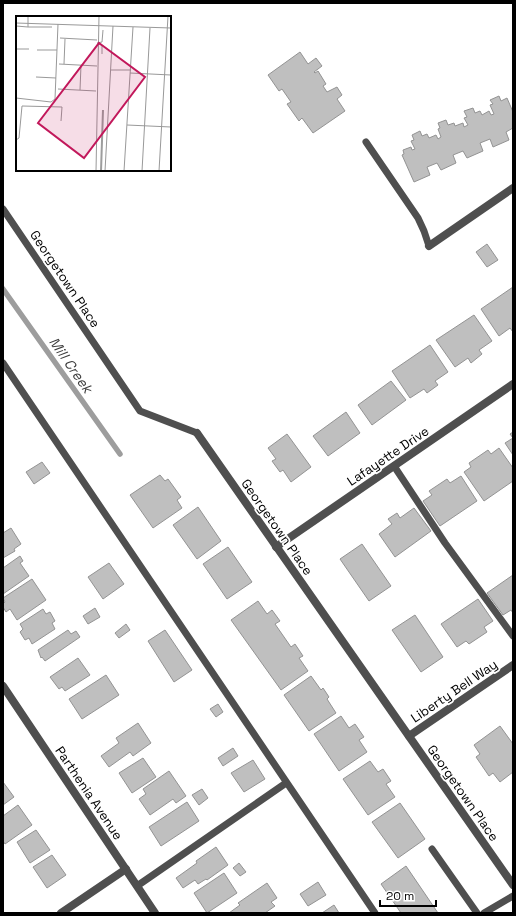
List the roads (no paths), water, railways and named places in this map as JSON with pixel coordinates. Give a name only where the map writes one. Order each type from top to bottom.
[{"type":"street","points":[[429,246],[513,188]]},
{"type":"street","name":"Lafayette Drive","points":[[276,547],[513,384]]},
{"type":"street","name":"Georgetown Place","points":[[197,433],[513,885]]},
{"type":"street","name":"Liberty Bell Way","points":[[409,736],[513,665]]},
{"type":"street","name":"Parthenia Avenue","points":[[3,686],[155,913]]},
{"type":"street","points":[[61,913],[126,869]]},
{"type":"lane","points":[[366,142],[418,218],[429,246]]},
{"type":"lane","name":"Georgetown Place","points":[[3,209],[140,411],[197,433]]},
{"type":"lane","points":[[3,363],[375,913]]},
{"type":"lane","points":[[394,466],[445,543],[513,636]]},
{"type":"lane","points":[[137,886],[286,783]]},
{"type":"lane","points":[[432,849],[478,913]]},
{"type":"lane","points":[[484,913],[513,896]]},
{"type":"waterway","name":"Mill Creek","points":[[3,289],[120,454]]}]
